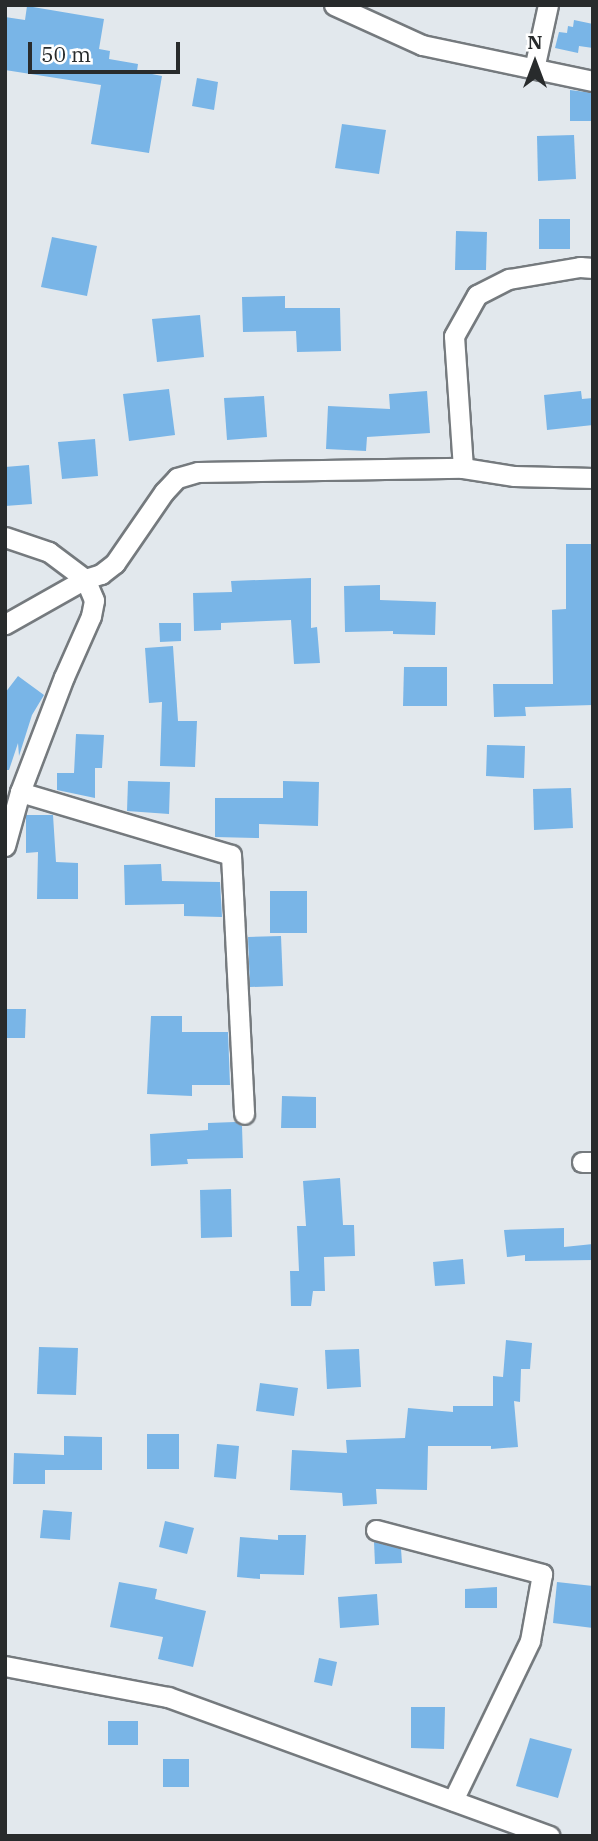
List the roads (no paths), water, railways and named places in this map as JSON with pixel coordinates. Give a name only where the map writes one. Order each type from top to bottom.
[{"type":"street","points":[[334,5],[422,46],[593,81]]},
{"type":"street","points":[[534,69],[548,5]]},
{"type":"street","points":[[463,468],[454,336],[477,295],[509,279],[580,267],[593,268]]},
{"type":"street","points":[[5,624],[116,563],[164,492],[177,478],[198,472],[463,468],[514,476],[593,478]]},
{"type":"street","points":[[5,537],[49,552],[85,579],[94,600],[91,616],[64,677],[20,792],[5,846]]},
{"type":"street","points":[[20,792],[231,855],[244,1114]]},
{"type":"street","points":[[376,1530],[542,1574],[530,1641],[453,1800]]},
{"type":"street","points":[[5,1666],[168,1697],[549,1836]]}]
